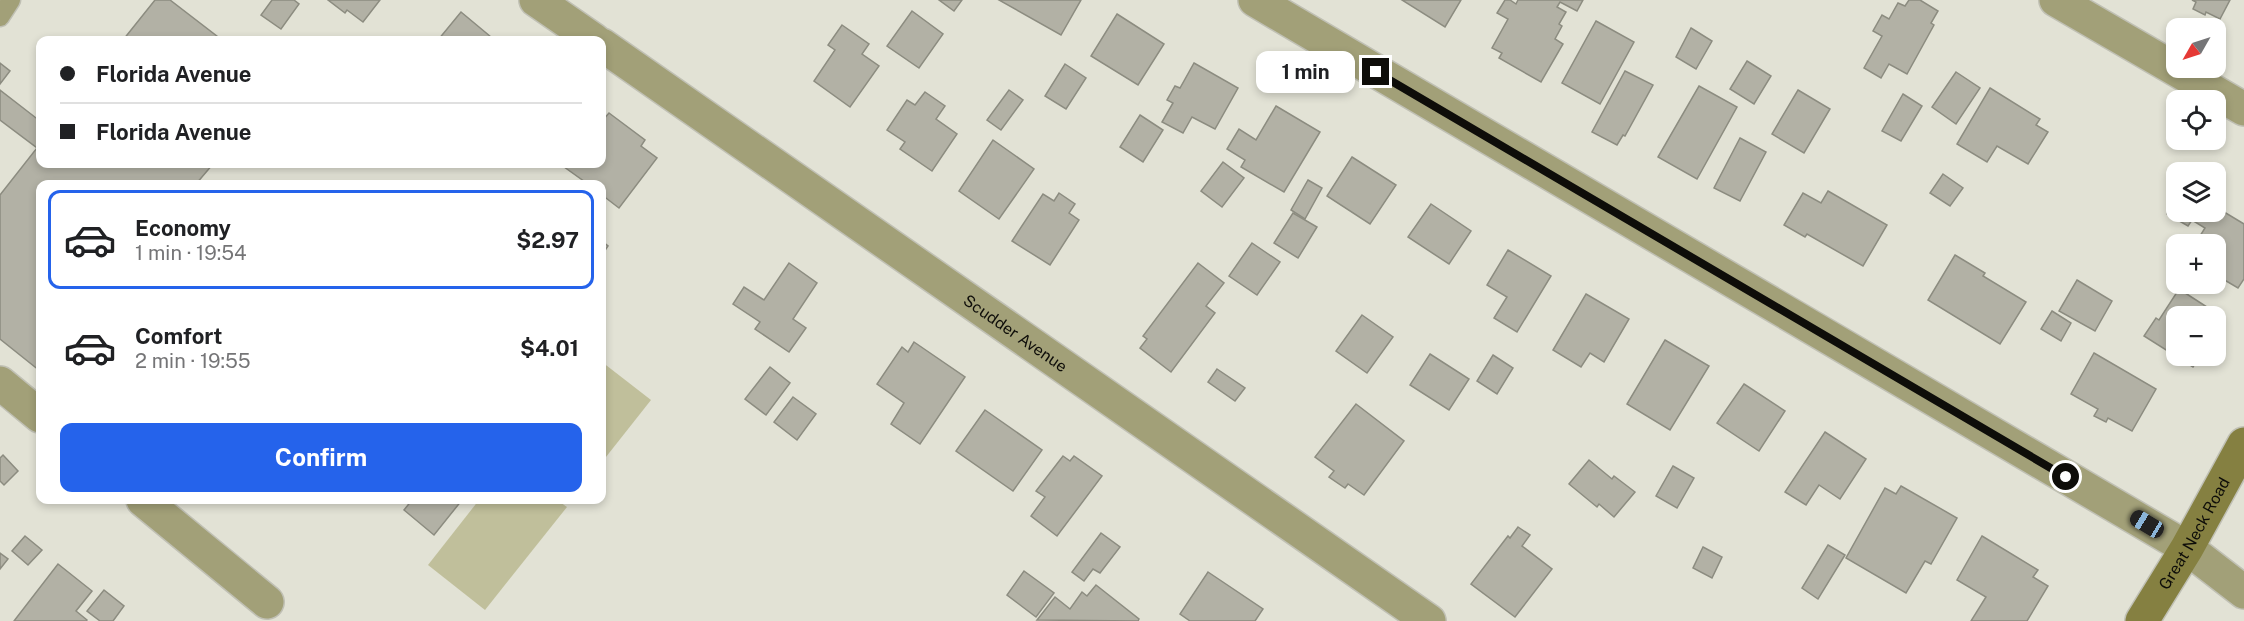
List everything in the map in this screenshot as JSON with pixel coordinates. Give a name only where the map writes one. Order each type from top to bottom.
[{"type":"main road","name":"Great Neck Road","points":[[2142,621],[2187,548],[2244,444]]},
{"type":"street","points":[[536,0],[588,36]]},
{"type":"street","points":[[1255,0],[2187,548],[2244,592]]},
{"type":"street","points":[[2056,0],[2244,109]]},
{"type":"street","name":"Scudder Avenue","points":[[606,48],[1429,621]]},
{"type":"street","points":[[0,383],[36,413]]},
{"type":"street","points":[[148,504],[267,602]]},
{"type":"lane","points":[[0,17],[11,0]]},
{"type":"green space","points":[[606,365],[651,400],[606,457]]},
{"type":"green space","points":[[476,504],[563,504],[567,507],[485,610],[428,565]]},
{"type":"building","points":[[155,0],[170,0],[217,36],[126,36]]},
{"type":"building","points":[[272,0],[294,0],[299,4],[281,29],[261,15]]},
{"type":"building","points":[[328,0],[380,0],[363,22],[347,10],[345,13]]},
{"type":"building","points":[[939,0],[962,0],[954,11]]},
{"type":"building","points":[[999,0],[1081,0],[1061,35]]},
{"type":"building","points":[[1402,0],[1461,0],[1445,27]]},
{"type":"building","points":[[1505,0],[1516,4],[1518,0],[1583,0],[1577,11],[1560,2],[1557,7],[1566,12],[1559,24],[1562,26],[1555,39],[1563,44],[1541,82],[1499,58],[1502,53],[1492,48],[1508,19],[1497,13]]},
{"type":"building","points":[[1909,0],[1920,0],[1938,11],[1931,23],[1934,25],[1907,74],[1889,64],[1881,78],[1864,68],[1882,36],[1873,31],[1882,15],[1889,19],[1898,3],[1905,6]]},
{"type":"building","points":[[2192,0],[2230,0],[2221,18],[2206,12],[2205,15],[2193,9],[2196,2]]},
{"type":"building","points":[[912,11],[943,34],[919,68],[887,46]]},
{"type":"building","points":[[461,12],[490,36],[441,36]]},
{"type":"building","points":[[1117,14],[1164,44],[1138,85],[1091,56]]},
{"type":"building","points":[[1596,21],[1634,42],[1600,104],[1562,83]]},
{"type":"building","points":[[842,25],[869,44],[862,54],[879,66],[850,107],[814,81],[835,50],[828,45]]},
{"type":"building","points":[[1691,28],[1712,41],[1696,69],[1676,57]]},
{"type":"building","points":[[1747,61],[1771,76],[1754,104],[1730,89]]},
{"type":"building","points":[[0,63],[10,71],[0,84]]},
{"type":"building","points":[[1194,63],[1238,88],[1215,129],[1192,117],[1183,133],[1162,122],[1173,103],[1167,100],[1175,86],[1180,88]]},
{"type":"building","points":[[1065,64],[1086,78],[1066,109],[1045,96]]},
{"type":"building","points":[[1625,71],[1653,85],[1625,136],[1623,135],[1617,145],[1592,132]]},
{"type":"building","points":[[1956,72],[1980,88],[1956,124],[1932,107]]},
{"type":"building","points":[[1699,86],[1737,107],[1697,179],[1658,157]]},
{"type":"building","points":[[1990,88],[2040,119],[2036,125],[2048,132],[2028,164],[1997,146],[1987,162],[1957,144]]},
{"type":"building","points":[[0,90],[36,118],[36,147],[0,120]]},
{"type":"building","points":[[1009,90],[1023,100],[1001,130],[987,120]]},
{"type":"building","points":[[1798,90],[1830,109],[1804,153],[1772,134]]},
{"type":"building","points":[[925,92],[945,106],[936,119],[957,134],[932,171],[900,149],[905,142],[887,130],[907,100],[915,105]]},
{"type":"building","points":[[1903,94],[1922,106],[1901,141],[1882,131]]},
{"type":"building","points":[[1276,106],[1320,132],[1284,192],[1241,167],[1245,160],[1227,149],[1239,129],[1256,140]]},
{"type":"building","points":[[609,113],[645,140],[641,146],[657,158],[619,208],[606,198],[606,180],[582,180],[566,168],[606,168],[606,116]]},
{"type":"building","points":[[1140,115],[1163,130],[1143,162],[1120,147]]},
{"type":"building","points":[[1740,138],[1766,152],[1740,201],[1714,188]]},
{"type":"building","points":[[993,140],[1034,169],[999,219],[959,191]]},
{"type":"building","points":[[36,149],[36,168],[210,168],[199,180],[36,180],[36,368],[0,339],[0,195]]},
{"type":"building","points":[[1352,157],[1396,185],[1370,224],[1327,196]]},
{"type":"building","points":[[1223,162],[1244,178],[1222,207],[1201,191]]},
{"type":"building","points":[[1943,174],[1963,188],[1950,206],[1930,193]]},
{"type":"building","points":[[1308,180],[1322,188],[1305,219],[1291,210]]},
{"type":"building","points":[[1828,191],[1887,225],[1863,266],[1807,234],[1805,237],[1784,225],[1803,193],[1821,203]]},
{"type":"building","points":[[1059,193],[1075,204],[1069,213],[1079,220],[1050,265],[1012,241],[1043,194],[1054,201]]},
{"type":"building","points":[[1431,204],[1471,231],[1449,264],[1408,237]]},
{"type":"building","points":[[1293,213],[1317,227],[1298,258],[1274,243]]},
{"type":"building","points":[[2226,213],[2244,224],[2244,279],[2238,288],[2226,281],[2226,234],[2201,234],[2205,228],[2195,222],[2226,222]]},
{"type":"building","points":[[1252,243],[1280,262],[1257,295],[1229,276]]},
{"type":"building","points":[[1508,250],[1551,276],[1517,332],[1494,318],[1507,297],[1487,285]]},
{"type":"building","points":[[1955,255],[1985,273],[1983,276],[2026,302],[2000,344],[1928,300]]},
{"type":"building","points":[[789,263],[817,283],[793,319],[806,328],[789,352],[755,329],[760,322],[733,304],[744,287],[764,300]]},
{"type":"building","points":[[1198,263],[1224,283],[1206,306],[1215,313],[1171,372],[1140,348],[1147,339],[1143,336]]},
{"type":"building","points":[[2077,280],[2112,301],[2095,331],[2059,311]]},
{"type":"building","points":[[1586,294],[1629,319],[1604,362],[1590,353],[1581,367],[1553,350]]},
{"type":"building","points":[[2176,294],[2187,294],[2205,306],[2168,306]]},
{"type":"building","points":[[2166,309],[2166,350],[2144,336],[2156,318],[2159,320]]},
{"type":"building","points":[[2052,311],[2071,323],[2061,341],[2041,329]]},
{"type":"building","points":[[1362,315],[1393,337],[1367,373],[1336,351]]},
{"type":"building","points":[[1665,340],[1709,366],[1670,430],[1627,404]]},
{"type":"building","points":[[914,342],[965,377],[920,444],[891,424],[904,403],[877,384],[902,347],[908,352]]},
{"type":"building","points":[[2094,353],[2156,389],[2132,431],[2108,418],[2106,422],[2094,416],[2098,409],[2071,394]]},
{"type":"building","points":[[1430,354],[1469,379],[1449,410],[1410,385]]},
{"type":"building","points":[[1493,355],[1513,368],[1497,394],[1477,381]]},
{"type":"building","points":[[770,367],[790,383],[766,415],[745,399]]},
{"type":"building","points":[[1217,369],[1245,388],[1235,401],[1208,382]]},
{"type":"building","points":[[1744,384],[1785,411],[1759,451],[1717,423]]},
{"type":"building","points":[[793,397],[816,414],[797,440],[774,422]]},
{"type":"building","points":[[1356,404],[1404,441],[1364,495],[1348,484],[1345,488],[1329,477],[1334,471],[1315,457]]},
{"type":"building","points":[[985,410],[1042,450],[1013,491],[956,451]]},
{"type":"building","points":[[1825,432],[1866,459],[1840,499],[1819,485],[1806,505],[1785,492]]},
{"type":"building","points":[[3,455],[18,471],[4,485],[0,481],[0,458]]},
{"type":"building","points":[[1063,456],[1070,461],[1074,456],[1102,476],[1057,536],[1031,516],[1045,497],[1036,491]]},
{"type":"building","points":[[1589,460],[1612,479],[1614,476],[1635,492],[1614,517],[1599,504],[1597,507],[1569,484]]},
{"type":"building","points":[[1673,466],[1694,478],[1677,508],[1656,496]]},
{"type":"building","points":[[1901,486],[1957,518],[1931,564],[1925,561],[1906,593],[1846,558],[1885,488],[1896,494]]},
{"type":"building","points":[[409,504],[459,504],[434,535],[404,510]]},
{"type":"building","points":[[1518,527],[1530,535],[1522,546],[1552,569],[1515,617],[1471,584],[1508,536],[1510,538]]},
{"type":"building","points":[[1101,533],[1120,547],[1100,573],[1093,569],[1084,581],[1072,572]]},
{"type":"building","points":[[25,536],[42,550],[28,565],[12,551]]},
{"type":"building","points":[[1982,536],[2038,570],[2033,577],[2048,586],[2027,621],[1971,621],[1986,597],[1957,580]]},
{"type":"building","points":[[1828,545],[1845,555],[1818,599],[1802,588]]},
{"type":"building","points":[[1703,547],[1722,557],[1712,578],[1693,568]]},
{"type":"building","points":[[0,553],[8,559],[0,569]]},
{"type":"building","points":[[58,564],[92,591],[76,611],[87,620],[14,621]]},
{"type":"building","points":[[1024,571],[1054,593],[1036,617],[1007,595]]},
{"type":"building","points":[[1208,572],[1263,609],[1255,621],[1190,621],[1180,614]]},
{"type":"building","points":[[1096,585],[1139,619],[1138,621],[1037,620],[1055,597],[1070,609],[1082,592],[1087,596]]},
{"type":"building","points":[[104,590],[124,606],[113,621],[100,621],[87,611]]},
{"type":"route","points":[[1376,72],[2066,477]]}]
